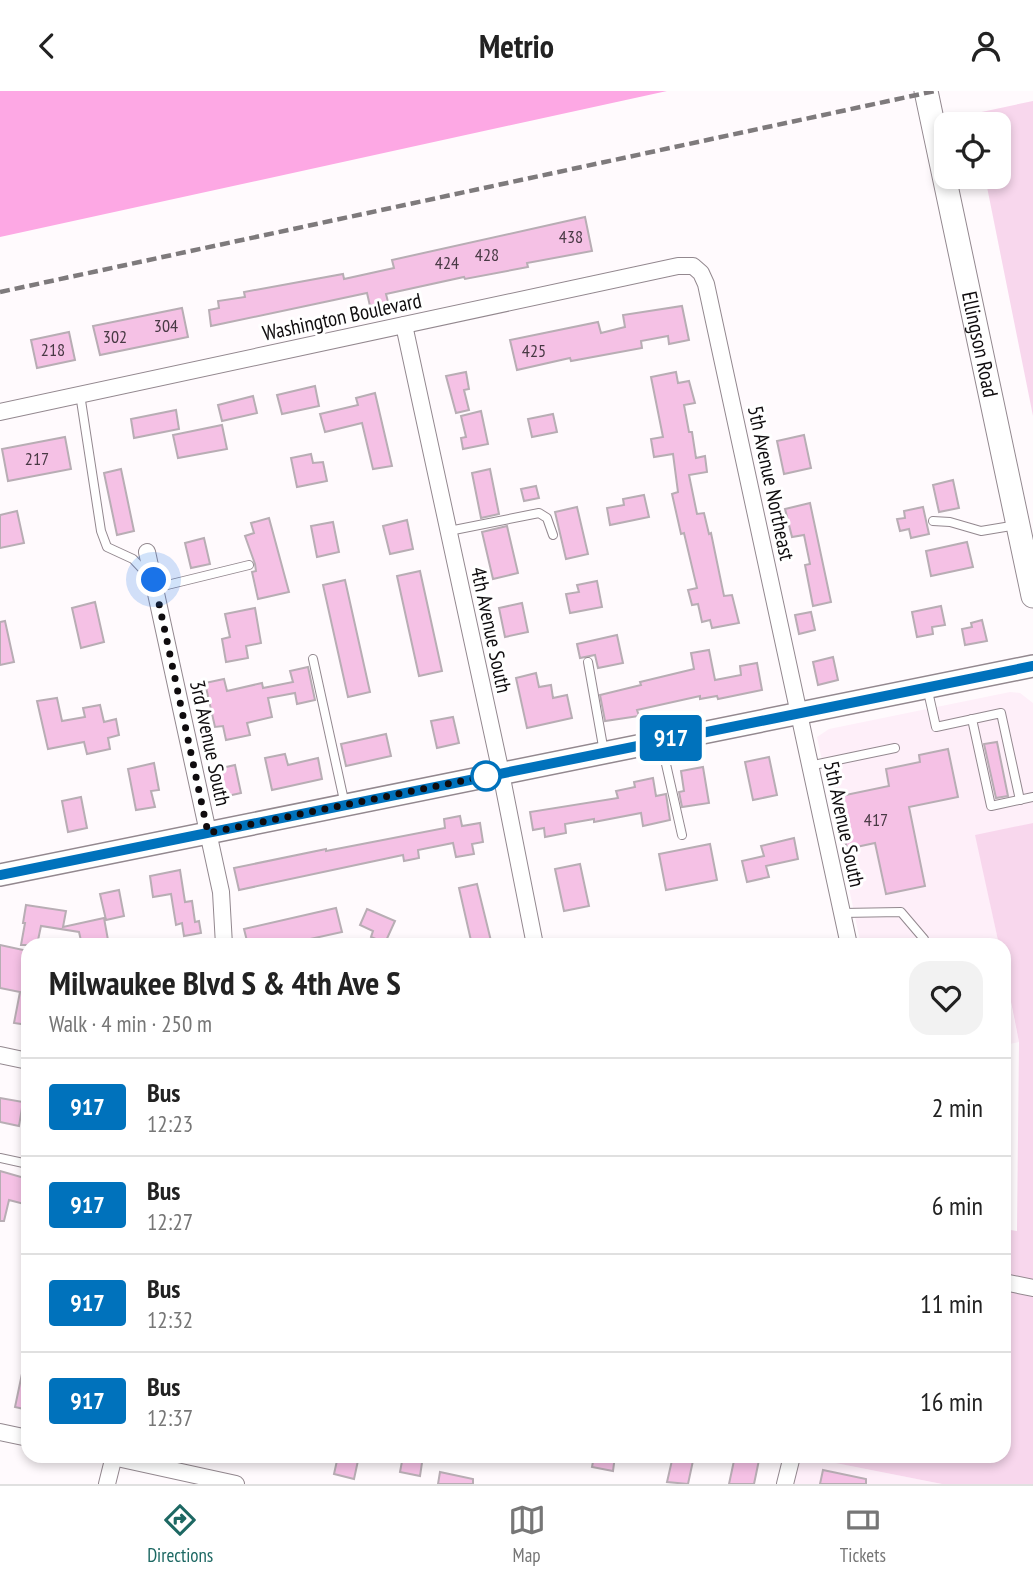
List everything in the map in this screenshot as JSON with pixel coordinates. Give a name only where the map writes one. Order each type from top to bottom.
[{"type":"main road","name":"Ellingson Road","points":[[926,91],[1033,596]]},
{"type":"street","name":"Washington Boulevard","points":[[0,411],[678,266],[693,266]]},
{"type":"street","name":"5th Avenue Northeast","points":[[693,266],[701,273],[706,284],[799,712]]},
{"type":"street","name":"4th Avenue South","points":[[404,325],[501,773],[534,938]]},
{"type":"street","name":"3rd Avenue South","points":[[147,552],[221,893],[224,938]]},
{"type":"street","points":[[0,875],[1033,666]]},
{"type":"street","name":"5th Avenue South","points":[[799,712],[847,938]]},
{"type":"street","points":[[0,1055],[21,1060]]},
{"type":"street","points":[[1011,1283],[1033,1288]]},
{"type":"street","points":[[0,1432],[21,1436]]},
{"type":"street","points":[[107,1484],[111,1463]]},
{"type":"street","points":[[143,1463],[236,1484]]},
{"type":"street","points":[[785,1484],[790,1463]]},
{"type":"lane","points":[[80,394],[101,531],[107,547],[133,559],[154,584],[249,565]]},
{"type":"lane","points":[[449,531],[539,513],[547,518],[553,535]]},
{"type":"lane","points":[[933,521],[950,522],[981,531],[1017,525]]},
{"type":"lane","points":[[313,659],[345,805]]},
{"type":"lane","points":[[588,662],[604,752]]},
{"type":"lane","points":[[927,687],[936,727],[1001,713],[1020,800]]},
{"type":"lane","points":[[972,719],[991,806],[1033,797]]},
{"type":"lane","points":[[661,740],[682,835]]},
{"type":"lane","points":[[810,766],[895,748]]},
{"type":"lane","points":[[842,913],[901,912],[923,938]]},
{"type":"lane","points":[[0,1158],[21,1163]]},
{"type":"shaded area","points":[[0,91],[667,91],[0,237]]},
{"type":"shaded area","points":[[1033,101],[1033,416],[987,189],[1011,189],[1011,112],[981,112]]},
{"type":"shaded area","points":[[1010,692],[1020,693],[1033,703],[1033,823],[976,836],[998,938],[860,938],[817,737],[829,729]]},
{"type":"shaded area","points":[[1033,823],[1033,1484],[942,1484],[836,1463],[1011,1463],[1011,1230],[1017,1231],[1019,1042],[1011,1002],[1011,938],[997,938],[975,835]]},
{"type":"shaded area","points":[[1011,1005],[1019,1042],[1011,1044]]},
{"type":"shaded area","points":[[790,1463],[836,1463],[942,1484],[785,1484]]},
{"type":"building","points":[[585,217],[592,251],[527,263],[528,267],[465,279],[464,277],[386,294],[388,302],[370,306],[367,293],[211,326],[209,310],[219,308],[218,301],[245,297],[244,292],[343,274],[344,279],[394,268],[392,260]]},
{"type":"building","points":[[682,306],[689,340],[669,344],[668,336],[641,341],[642,348],[571,361],[570,358],[517,370],[510,340],[598,322],[601,333],[625,327],[623,315]]},
{"type":"building","points":[[182,308],[188,337],[100,355],[93,326]]},
{"type":"building","points":[[69,332],[75,360],[37,368],[31,340]]},
{"type":"building","points":[[466,372],[469,389],[464,390],[469,410],[456,413],[446,376]]},
{"type":"building","points":[[676,372],[678,383],[689,381],[695,403],[684,405],[689,432],[692,432],[696,458],[705,456],[707,472],[689,475],[697,514],[704,513],[709,534],[711,533],[724,596],[732,595],[739,623],[712,628],[710,620],[702,622],[698,604],[692,605],[688,590],[697,588],[672,494],[678,492],[673,454],[654,457],[651,439],[663,437],[651,377]]},
{"type":"building","points":[[315,386],[319,406],[282,414],[277,395]]},
{"type":"building","points":[[375,393],[392,466],[373,469],[362,423],[325,432],[320,414],[358,405],[356,398]]},
{"type":"building","points":[[253,396],[257,413],[222,421],[218,405]]},
{"type":"building","points":[[176,410],[179,429],[134,438],[131,419]]},
{"type":"building","points":[[481,411],[488,444],[463,449],[461,438],[466,437],[461,416]]},
{"type":"building","points":[[553,414],[557,432],[532,437],[528,419]]},
{"type":"building","points":[[222,425],[227,449],[178,458],[173,435]]},
{"type":"building","points":[[804,435],[811,468],[784,474],[777,441]]},
{"type":"building","points":[[65,437],[71,469],[8,481],[2,449]]},
{"type":"building","points":[[311,454],[313,463],[323,462],[327,481],[297,487],[291,458]]},
{"type":"building","points":[[121,469],[134,531],[117,535],[104,473]]},
{"type":"building","points":[[490,469],[499,514],[481,518],[472,473]]},
{"type":"building","points":[[953,480],[959,508],[939,512],[933,485]]},
{"type":"building","points":[[536,486],[539,498],[524,501],[521,489]]},
{"type":"building","points":[[644,495],[649,517],[610,525],[607,508],[624,505],[623,499]]},
{"type":"building","points":[[810,503],[831,602],[813,606],[805,565],[810,564],[804,535],[792,537],[785,509]]},
{"type":"building","points":[[577,507],[588,554],[566,559],[555,512]]},
{"type":"building","points":[[923,507],[929,534],[911,538],[909,529],[900,531],[897,519],[905,518],[904,511]]},
{"type":"building","points":[[17,511],[24,543],[0,548],[0,515]]},
{"type":"building","points":[[269,518],[289,592],[258,599],[252,572],[256,571],[255,564],[245,536],[254,533],[251,523]]},
{"type":"building","points":[[407,520],[413,549],[390,554],[383,526]]},
{"type":"building","points":[[333,522],[339,552],[317,557],[311,526]]},
{"type":"building","points":[[507,526],[518,573],[493,579],[482,532]]},
{"type":"building","points":[[204,538],[210,564],[191,568],[185,543]]},
{"type":"building","points":[[967,542],[973,567],[931,576],[926,551]]},
{"type":"building","points":[[420,571],[442,671],[419,676],[397,576]]},
{"type":"building","points":[[345,580],[370,692],[348,697],[323,585]]},
{"type":"building","points":[[597,581],[602,607],[570,613],[566,594],[579,592],[577,585]]},
{"type":"building","points":[[95,602],[104,642],[81,648],[72,608]]},
{"type":"building","points":[[522,603],[528,632],[505,637],[499,608]]},
{"type":"building","points":[[941,606],[945,625],[932,627],[933,634],[917,637],[912,612]]},
{"type":"building","points":[[255,608],[261,643],[246,646],[248,658],[226,662],[222,639],[230,637],[225,614]]},
{"type":"building","points":[[811,612],[815,630],[799,634],[795,615]]},
{"type":"building","points":[[982,620],[987,641],[965,645],[962,629],[972,627],[971,623]]},
{"type":"building","points":[[5,621],[14,662],[0,665],[0,622]]},
{"type":"building","points":[[617,635],[623,663],[598,668],[595,655],[580,658],[577,644]]},
{"type":"building","points":[[709,650],[715,680],[741,675],[740,666],[757,663],[762,690],[718,699],[717,696],[700,699],[700,696],[637,710],[639,716],[605,721],[600,695],[694,669],[691,653]]},
{"type":"building","points":[[833,657],[838,680],[818,685],[813,662]]},
{"type":"building","points":[[308,667],[315,700],[297,704],[295,693],[268,698],[272,717],[247,723],[250,735],[226,740],[223,726],[215,727],[205,683],[224,679],[227,691],[262,683],[263,688],[293,682],[290,671]]},
{"type":"building","points":[[536,673],[539,687],[551,685],[553,698],[567,695],[572,718],[527,728],[516,678]]},
{"type":"building","points":[[57,698],[62,721],[85,717],[83,708],[100,705],[104,722],[116,719],[119,735],[108,738],[110,749],[87,754],[84,742],[48,749],[37,701]]},
{"type":"building","points":[[453,717],[459,743],[437,748],[431,721]]},
{"type":"building","points":[[386,734],[391,756],[346,766],[341,744]]},
{"type":"building","points":[[997,742],[1008,796],[996,798],[984,744]]},
{"type":"building","points":[[948,749],[958,797],[909,807],[925,886],[886,894],[875,843],[847,849],[836,797],[889,786],[886,769],[920,762],[919,755]]},
{"type":"building","points":[[285,754],[288,765],[318,758],[322,779],[272,790],[265,758]]},
{"type":"building","points":[[769,757],[777,795],[753,800],[745,762]]},
{"type":"building","points":[[154,763],[159,790],[151,791],[155,807],[136,810],[128,769]]},
{"type":"building","points":[[235,765],[241,793],[223,797],[217,769]]},
{"type":"building","points":[[703,767],[709,803],[682,807],[679,792],[684,791],[681,771]]},
{"type":"building","points":[[653,778],[656,796],[666,794],[670,820],[643,826],[641,813],[594,822],[594,819],[565,824],[566,833],[545,837],[544,828],[533,830],[530,812],[618,798],[616,791],[635,787],[634,782]]},
{"type":"building","points":[[81,797],[87,828],[68,832],[62,801]]},
{"type":"building","points":[[460,816],[462,826],[480,823],[483,842],[472,844],[474,854],[456,857],[453,843],[418,850],[419,858],[404,861],[403,855],[239,890],[234,868],[445,828],[444,819]]},
{"type":"building","points":[[794,838],[798,859],[766,866],[769,877],[747,882],[742,861],[764,856],[761,846]]},
{"type":"building","points":[[710,844],[717,880],[666,890],[659,854]]},
{"type":"building","points":[[580,864],[589,906],[564,911],[555,869]]},
{"type":"building","points":[[180,870],[185,902],[192,901],[195,922],[199,921],[201,933],[184,936],[182,923],[176,925],[171,894],[153,897],[150,876]]},
{"type":"building","points":[[477,884],[490,938],[470,938],[459,888]]},
{"type":"building","points":[[119,890],[124,916],[106,920],[100,894]]},
{"type":"building","points":[[26,905],[66,911],[63,927],[104,918],[108,938],[80,938],[79,932],[41,926],[38,938],[22,938]]},
{"type":"building","points":[[336,908],[342,932],[315,938],[246,938],[244,929]]},
{"type":"building","points":[[367,909],[395,921],[387,938],[371,937],[373,931],[360,925]]},
{"type":"building","points":[[0,945],[21,950],[21,1024],[14,1023],[20,992],[0,988]]},
{"type":"building","points":[[0,1098],[21,1102],[19,1126],[0,1122]]},
{"type":"building","points":[[0,1171],[21,1177],[21,1203],[9,1200],[4,1221],[0,1221]]},
{"type":"building","points":[[21,1378],[21,1408],[15,1407]]},
{"type":"building","points":[[336,1463],[357,1463],[354,1479],[334,1474]]},
{"type":"building","points":[[402,1463],[422,1463],[420,1476],[400,1472]]},
{"type":"building","points":[[593,1463],[614,1463],[613,1471],[592,1467]]},
{"type":"building","points":[[671,1463],[692,1463],[688,1484],[667,1482]]},
{"type":"building","points":[[734,1463],[758,1463],[754,1484],[729,1484]]},
{"type":"building","points":[[823,1470],[866,1479],[866,1484],[820,1484]]},
{"type":"building","points":[[440,1472],[473,1479],[473,1484],[438,1484]]},
{"type":"railway","points":[[0,292],[935,91]]},
{"type":"bus line","name":"917","points":[[0,875],[1033,666]]},
{"type":"route","points":[[154,580],[208,833],[486,776]]}]
